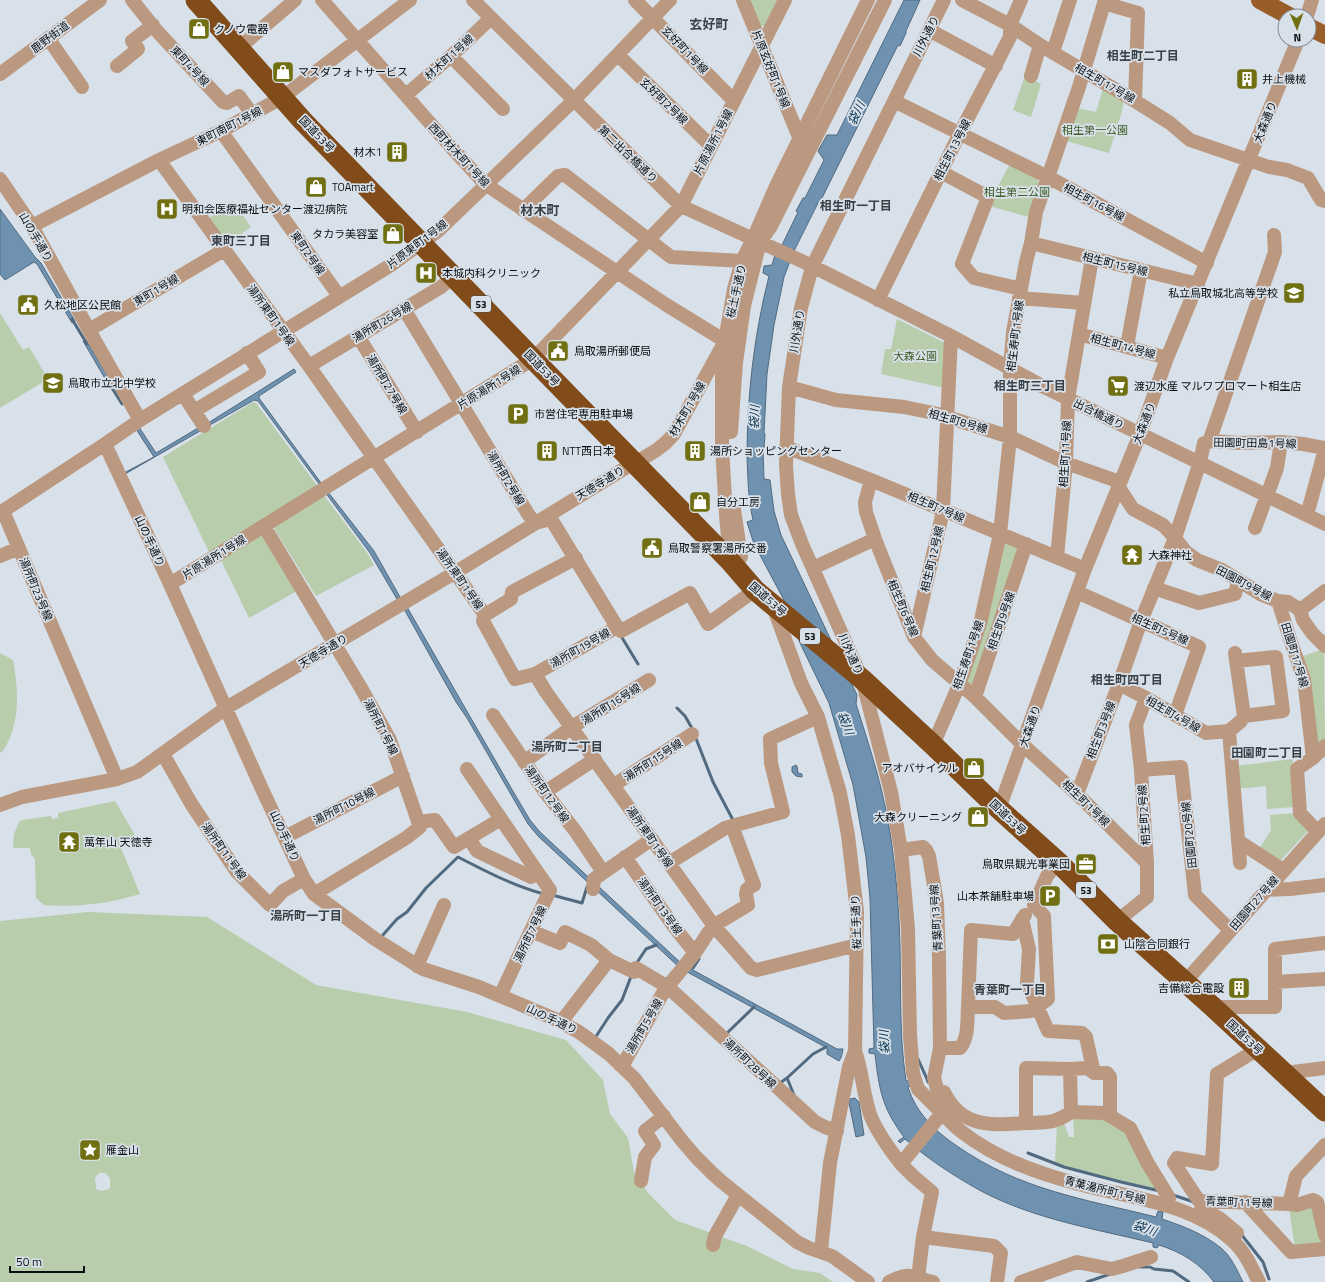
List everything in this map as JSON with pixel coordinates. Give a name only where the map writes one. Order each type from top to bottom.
[{"type":"highway","name":"国道53号","points":[[196,0],[302,120],[420,243],[454,276],[634,463],[736,559],[755,590],[856,674],[933,744],[999,809],[1058,862],[1117,921],[1213,1007],[1325,1111]]},
{"type":"main road","points":[[1260,0],[1277,9]]},
{"type":"street","name":"鹿野街道","points":[[0,74],[100,0]]},
{"type":"street","name":"東町4号線","points":[[132,0],[223,102],[227,103],[239,96],[252,114]]},
{"type":"street","points":[[239,48],[295,0]]},
{"type":"street","name":"西町材木町1号線","points":[[322,0],[451,148],[485,184],[665,304],[725,341]]},
{"type":"street","name":"東町南町1号線","points":[[32,226],[159,160],[221,131],[283,97],[410,0]]},
{"type":"street","name":"第二出合橋通り","points":[[473,0],[573,101],[681,206],[809,265]]},
{"type":"street","name":"玄好町1号線","points":[[635,0],[734,100]]},
{"type":"street","name":"片原東町1号線","points":[[140,420],[390,265],[439,230],[485,184],[573,101],[670,0]]},
{"type":"street","name":"片原玄好町1号線","points":[[743,0],[799,137]]},
{"type":"street","name":"片原湯所1号線","points":[[170,584],[533,359],[681,206],[785,0]]},
{"type":"street","name":"桜土手通り","points":[[736,559],[726,515],[722,447],[722,371],[725,341],[734,289],[742,261],[760,242],[777,184],[868,0]]},
{"type":"street","points":[[736,559],[741,549],[733,504],[731,429],[733,360],[744,306],[760,242],[771,226],[821,120],[885,0]]},
{"type":"street","name":"川外通り","points":[[856,674],[791,515],[786,465],[789,387],[800,308],[809,265],[944,0]]},
{"type":"street","name":"相生町17号線","points":[[962,0],[1010,25],[1040,45],[1135,101],[1170,123],[1190,140],[1269,167],[1287,170],[1308,178],[1322,200],[1325,201]]},
{"type":"street","name":"相生町13号線","points":[[878,300],[960,133],[1010,37],[1010,25],[1021,0]]},
{"type":"street","points":[[1053,52],[1070,0]]},
{"type":"street","points":[[1104,1],[1138,12],[1135,101]]},
{"type":"street","name":"相生寿町1号線","points":[[933,744],[959,684],[981,620],[1000,534],[1010,437],[1010,367],[1013,332],[1036,212],[1079,87],[1104,1]]},
{"type":"street","name":"材木町1号線","points":[[406,95],[451,56],[491,18]]},
{"type":"street","points":[[117,66],[138,49],[132,41],[153,25]]},
{"type":"street","points":[[928,30],[996,66]]},
{"type":"street","points":[[48,38],[82,87]]},
{"type":"street","points":[[1031,76],[1040,45]]},
{"type":"street","name":"大森通り","points":[[999,809],[1085,569],[1140,434],[1167,358],[1250,160],[1295,48]]},
{"type":"street","name":"玄好町2号線","points":[[618,55],[711,146]]},
{"type":"street","points":[[451,56],[503,109]]},
{"type":"street","name":"相生町16号線","points":[[894,100],[1048,177],[1207,263]]},
{"type":"street","name":"東町2号線","points":[[221,131],[339,296]]},
{"type":"street","name":"湯所東町1号線","points":[[159,160],[309,366],[456,572],[485,615],[483,622],[515,679],[535,674],[546,692],[714,926],[751,968],[757,970],[857,945]]},
{"type":"street","points":[[941,172],[988,197],[962,264],[974,278],[1020,293],[1084,303]]},
{"type":"street","points":[[523,210],[558,176],[565,175],[671,257],[742,261]]},
{"type":"street","name":"山の手通り","points":[[0,179],[32,226],[140,420]]},
{"type":"street","points":[[1209,442],[1275,252],[1274,235]]},
{"type":"street","name":"相生町15号線","points":[[1031,243],[1198,284]]},
{"type":"street","name":"東町1号線","points":[[89,330],[224,250]]},
{"type":"street","name":"相生町11号線","points":[[1057,557],[1066,463],[1068,399],[1092,258]]},
{"type":"street","name":"出合橋通り","points":[[809,265],[952,336],[1068,399],[1325,524]]},
{"type":"street","points":[[1127,346],[1141,270]]},
{"type":"street","name":"湯所町26号線","points":[[309,366],[441,287],[454,276]]},
{"type":"street","name":"湯所町2号線","points":[[404,309],[528,514],[535,523]]},
{"type":"street","name":"相生町14号線","points":[[1079,334],[1167,358]]},
{"type":"street","name":"湯所町27号線","points":[[358,336],[417,432]]},
{"type":"street","name":"相生町12号線","points":[[914,637],[943,511],[952,336]]},
{"type":"street","name":"材木町1号線","points":[[634,463],[655,452],[666,444],[674,434],[725,341]]},
{"type":"street","points":[[194,411],[259,372],[247,353]]},
{"type":"street","name":"相生町8号線","points":[[789,387],[836,400],[904,407],[948,417],[1010,437],[1066,463],[1119,484]]},
{"type":"street","points":[[183,394],[204,426]]},
{"type":"street","points":[[105,444],[140,420]]},
{"type":"street","name":"田園町田島1号線","points":[[1200,462],[1204,443],[1209,442],[1281,442],[1303,444],[1325,449]]},
{"type":"street","points":[[1255,528],[1277,468],[1281,442]]},
{"type":"street","name":"山の手通り","points":[[105,444],[262,789],[304,879],[314,894],[375,939],[417,966],[479,987],[562,1022],[579,1032],[608,1054],[634,1078],[696,1157],[722,1182],[798,1242],[809,1248],[832,1256],[868,1282]]},
{"type":"street","name":"湯所町23号線","points":[[105,444],[3,511],[117,779]]},
{"type":"street","name":"相生町7号線","points":[[786,447],[871,480],[1085,569]]},
{"type":"street","points":[[1307,515],[1325,449]]},
{"type":"street","name":"相生町3号線","points":[[1077,794],[1154,588],[1175,538],[1200,462]]},
{"type":"street","name":"天徳寺通り","points":[[0,806],[22,797],[117,779],[137,772],[226,708],[456,572],[634,463]]},
{"type":"street","name":"相生町6号線","points":[[871,480],[865,504],[866,512],[875,539],[914,637],[932,660],[975,697],[1023,745]]},
{"type":"street","name":"田園町9号線","points":[[1119,484],[1133,508],[1163,526],[1186,552],[1197,560],[1222,570],[1262,595],[1278,601],[1288,602],[1300,610]]},
{"type":"street","points":[[535,523],[551,519],[617,627]]},
{"type":"street","name":"湯所町1号線","points":[[264,526],[335,644],[386,733],[403,776],[418,822]]},
{"type":"street","points":[[813,568],[875,539]]},
{"type":"street","name":"相生町9号線","points":[[975,697],[1026,544]]},
{"type":"street","points":[[0,556],[19,548]]},
{"type":"street","points":[[485,615],[511,599],[512,592],[576,558]]},
{"type":"street","points":[[1154,588],[1199,603],[1235,594],[1238,581]]},
{"type":"street","name":"湯所町19号線","points":[[535,674],[617,627],[622,631],[690,593],[708,624],[755,590]]},
{"type":"street","points":[[1325,591],[1300,610],[1303,620],[1312,633],[1325,646]]},
{"type":"street","name":"相生町5号線","points":[[1077,592],[1199,647],[1175,715]]},
{"type":"street","name":"田園町17号線","points":[[1278,601],[1304,679],[1313,758]]},
{"type":"street","name":"桜土手通り","points":[[771,602],[801,683],[818,717],[840,793],[848,835],[857,912],[855,1051],[849,1066],[830,1163],[820,1252]]},
{"type":"street","points":[[1240,863],[1229,731],[1241,721],[1244,716],[1236,657],[1276,657],[1283,711],[1244,716]]},
{"type":"street","points":[[856,674],[891,792],[901,850],[908,929],[910,1035],[913,1073],[918,1089],[945,1113],[966,1117],[982,1124],[996,1125],[1045,1123],[1059,1120],[1072,1112],[1105,1113],[1130,1128],[1147,1162],[1169,1198]]},
{"type":"street","name":"湯所町16号線","points":[[524,762],[572,727],[650,680]]},
{"type":"street","name":"相生町4号線","points":[[1119,684],[1206,733],[1229,731]]},
{"type":"street","name":"相生町2号線","points":[[1117,921],[1147,897],[1147,863],[1141,770],[1136,724],[1146,698]]},
{"type":"street","name":"湯所町12号線","points":[[493,714],[545,792],[576,832],[597,880],[652,839]]},
{"type":"street","points":[[669,863],[725,828],[783,812],[771,763],[770,739],[818,717]]},
{"type":"street","name":"湯所町15号線","points":[[614,785],[692,734]]},
{"type":"street","name":"相生町1号線","points":[[1023,745],[1077,794],[1147,863]]},
{"type":"street","points":[[1321,828],[1300,813],[1297,769],[1313,758],[1325,746]]},
{"type":"street","name":"湯所町11号線","points":[[163,754],[192,805],[237,872],[270,905],[283,891],[304,879]]},
{"type":"street","points":[[545,792],[595,759]]},
{"type":"street","name":"田園町20号線","points":[[1141,770],[1181,766],[1195,895],[1230,930]]},
{"type":"street","points":[[467,769],[538,873],[531,877],[477,851],[469,838]]},
{"type":"street","name":"湯所町10号線","points":[[285,837],[403,776]]},
{"type":"street","points":[[314,894],[406,838],[420,827],[418,822],[435,820],[454,847],[501,819]]},
{"type":"street","points":[[714,926],[748,905],[746,894],[747,889],[754,885],[732,826]]},
{"type":"street","name":"田園町27号線","points":[[1185,982],[1321,828]]},
{"type":"street","points":[[1238,841],[1284,870]]},
{"type":"street","name":"青葉町13号線","points":[[901,850],[922,847],[926,850],[929,856],[937,902],[940,1048],[934,1078],[940,1103],[945,1113]]},
{"type":"street","name":"湯所町13号線","points":[[625,858],[675,928],[695,953]]},
{"type":"street","points":[[940,1048],[960,1048],[964,1043],[967,1029],[971,930],[1014,934],[1026,912],[1032,909],[1047,876],[1058,862]]},
{"type":"street","name":"湯所町7号線","points":[[500,996],[550,890],[538,873]]},
{"type":"street","points":[[1265,890],[1325,885]]},
{"type":"street","points":[[417,966],[444,905]]},
{"type":"street","points":[[968,1007],[995,1007],[1004,1013],[1031,1011],[1048,999],[1044,916],[1034,905]]},
{"type":"street","points":[[1022,919],[1029,949],[1027,983],[1048,1031],[1082,1033],[1086,1037],[1094,1072]]},
{"type":"street","name":"湯所町5号線","points":[[620,1065],[624,1063],[668,987],[714,926]]},
{"type":"street","points":[[531,931],[560,943],[565,932],[591,945],[609,960],[562,1022]]},
{"type":"street","points":[[1213,1007],[1275,1007],[1275,949],[1325,943]]},
{"type":"street","name":"湯所町28号線","points":[[609,960],[634,972],[636,968],[668,987],[815,1122],[837,1131]]},
{"type":"street","points":[[1275,982],[1325,979]]},
{"type":"street","name":"青葉町11号線","points":[[1258,1049],[1217,1074],[1212,1164],[1177,1158],[1174,1163],[1199,1201],[1298,1205],[1313,1200],[1317,1202],[1325,1235]]},
{"type":"street","points":[[855,1051],[872,1117],[886,1142],[904,1159],[912,1176],[932,1192],[923,1237],[918,1278]]},
{"type":"street","points":[[1026,1123],[1026,1068],[1087,1068],[1094,1072],[1108,1073],[1110,1076],[1110,1116]]},
{"type":"street","points":[[1285,1073],[1325,1068]]},
{"type":"street","points":[[1070,1069],[1072,1112]]},
{"type":"street","points":[[904,1159],[945,1113]]},
{"type":"street","name":"青葉湯所町1号線","points":[[945,1113],[962,1132],[997,1153],[1042,1172],[1089,1187],[1164,1204],[1199,1217],[1234,1241],[1251,1264],[1259,1282]]},
{"type":"street","points":[[641,1181],[645,1157],[654,1145],[645,1132],[664,1116]]},
{"type":"street","points":[[1289,1204],[1296,1176],[1325,1145]]},
{"type":"street","points":[[1107,1191],[1117,1189],[1169,1198],[1188,1203],[1219,1218],[1240,1235],[1253,1252],[1262,1268],[1267,1282]]},
{"type":"street","points":[[713,1245],[715,1236],[738,1195]]},
{"type":"street","points":[[1245,1202],[1291,1252],[1324,1249],[1325,1247]]},
{"type":"street","points":[[923,1237],[994,1246],[1001,1253],[997,1282]]},
{"type":"street","points":[[1021,1282],[1077,1262],[1112,1269],[1151,1257]]},
{"type":"street","points":[[889,1282],[909,1275],[933,1282]]},
{"type":"green space","points":[[749,0],[779,0],[765,26],[760,26]]},
{"type":"green space","points":[[1025,76],[1041,84],[1031,117],[1013,110]]},
{"type":"green space","name":"相生第一公園","points":[[1103,88],[1124,100],[1109,153],[1066,141],[1076,108],[1096,112]]},
{"type":"green space","name":"相生第二公園","points":[[1010,164],[1037,179],[1039,183],[1029,217],[989,206],[993,195]]},
{"type":"green space","points":[[233,201],[251,227],[227,244],[209,218]]},
{"type":"green space","points":[[0,313],[23,350],[29,347],[48,379],[0,408]]},
{"type":"green space","name":"大森公園","points":[[897,319],[947,344],[945,388],[881,374],[885,349],[891,349]]},
{"type":"green space","points":[[253,402],[256,403],[318,487],[210,554],[163,457]]},
{"type":"green space","points":[[323,494],[368,554],[374,565],[316,596],[274,528],[275,523]]},
{"type":"green space","points":[[259,533],[263,535],[297,591],[249,618],[220,558]]},
{"type":"green space","points":[[1005,543],[1021,547],[973,689],[967,682],[988,613]]},
{"type":"green space","points":[[1324,649],[1325,741],[1317,749],[1300,657]]},
{"type":"green space","points":[[0,653],[13,660],[17,700],[13,730],[9,740],[0,753]]},
{"type":"green space","points":[[1293,759],[1295,807],[1267,809],[1266,786],[1237,789],[1236,766]]},
{"type":"green space","name":"萬年山 天徳寺","points":[[115,801],[135,835],[120,845],[140,894],[92,904],[68,906],[44,905],[36,898],[35,859],[31,854],[30,848],[13,848],[14,834],[19,822],[22,820],[51,816],[52,819],[58,818],[58,813]]},
{"type":"green space","points":[[1295,813],[1307,826],[1307,832],[1281,860],[1258,851],[1271,830],[1270,815]]},
{"type":"green space","points":[[88,912],[207,917],[316,985],[467,1012],[566,1040],[603,1080],[610,1114],[628,1138],[634,1172],[648,1193],[675,1220],[747,1246],[793,1269],[820,1273],[833,1282],[0,1282],[0,921]],"holes":[[[99,1173],[105,1173],[110,1178],[110,1188],[100,1191],[96,1189],[95,1178]]]},
{"type":"green space","points":[[1073,1117],[1097,1117],[1125,1125],[1160,1191],[1055,1163],[1057,1124],[1064,1123],[1069,1137],[1074,1137]]},
{"type":"green space","points":[[1311,1203],[1324,1242],[1295,1249],[1289,1207]]},
{"type":"water","name":"袋川","points":[[904,0],[920,0],[900,46],[898,45],[794,251],[784,277],[774,325],[767,374],[763,449],[764,479],[770,480],[774,511],[781,535],[857,695],[856,704],[882,791],[895,870],[900,940],[902,1041],[906,1081],[911,1080],[912,1085],[908,1087],[916,1105],[927,1121],[957,1146],[981,1161],[1029,1183],[1053,1191],[1156,1217],[1158,1211],[1163,1212],[1162,1219],[1193,1231],[1225,1251],[1243,1282],[1214,1282],[1203,1269],[1190,1259],[1167,1248],[1159,1245],[1157,1248],[1153,1247],[1153,1243],[1043,1216],[1001,1201],[951,1173],[905,1139],[900,1143],[898,1141],[904,1137],[886,1107],[880,1088],[875,1054],[869,1053],[869,1049],[874,1048],[870,898],[866,857],[853,785],[829,703],[800,643],[784,600],[754,544],[747,522],[753,520],[748,488],[747,434],[755,343],[769,276],[763,273],[764,266],[772,265],[778,244],[782,245],[798,212],[796,211],[803,198],[805,198],[824,160],[818,151],[827,135],[837,135]]},
{"type":"water","points":[[0,209],[41,263],[75,321],[72,323],[37,264],[34,262],[5,280],[0,274]]},
{"type":"water","points":[[86,340],[113,385],[110,387],[83,341]]},
{"type":"water","points":[[294,369],[296,372],[259,396],[259,398],[321,483],[374,551],[400,597],[397,599],[370,553],[258,401],[254,400],[210,425],[208,423]]},
{"type":"water","points":[[139,427],[156,453],[198,428],[200,431],[125,474],[124,473],[154,457],[136,429]]},
{"type":"water","points":[[407,607],[514,793],[530,820],[540,832],[682,964],[837,1049],[843,1049],[839,1061],[827,1054],[827,1048],[680,968],[538,836],[528,824],[467,718],[456,702],[404,609]]},
{"type":"water","points":[[796,765],[798,773],[802,774],[802,777],[796,776],[792,772],[792,767]]},
{"type":"water","points":[[855,1098],[859,1102],[864,1135],[856,1137],[849,1103],[850,1099]]},
{"type":"waterway","points":[[72,319],[87,344]]},
{"type":"waterway","points":[[109,383],[122,404]]},
{"type":"waterway","points":[[621,636],[638,664]]},
{"type":"waterway","points":[[677,708],[685,716],[693,730]]},
{"type":"waterway","points":[[695,736],[713,782],[733,820]]},
{"type":"waterway","points":[[382,936],[397,919],[407,912],[426,888],[458,857],[489,873],[544,894]]},
{"type":"waterway","points":[[552,895],[582,903],[587,887]]},
{"type":"waterway","points":[[636,964],[646,949],[656,945]]},
{"type":"waterway","points":[[693,968],[699,959]]},
{"type":"waterway","points":[[595,1038],[622,1000],[632,974]]},
{"type":"waterway","points":[[726,1034],[754,1007]]},
{"type":"waterway","points":[[780,1083],[813,1054],[826,1047]]},
{"type":"waterway","points":[[918,1059],[928,1082],[930,1082]]},
{"type":"waterway","points":[[787,1078],[794,1095]]},
{"type":"waterway","points":[[1028,1153],[1064,1167],[1160,1191]]},
{"type":"waterway","points":[[1173,1195],[1194,1202]]},
{"type":"waterway","points":[[1241,1234],[1263,1262],[1269,1279]]},
{"type":"waterway","points":[[1140,1267],[1148,1267]]},
{"type":"waterway","points":[[1150,1267],[1154,1269],[1173,1271],[1189,1282]]},
{"type":"waterway","points":[[1087,1282],[1110,1274]]},
{"type":"place","name":"クノウ電器","points":[[199,29]]},
{"type":"place","name":"マスダフォトサービス","points":[[283,72]]},
{"type":"place","name":"井上機械","points":[[1247,79]]},
{"type":"place","name":"材木1","points":[[397,152]]},
{"type":"place","name":"TOAmart","points":[[316,187]]},
{"type":"place","name":"明和会医療福祉センター渡辺病院","points":[[167,209]]},
{"type":"place","name":"タカラ美容室","points":[[393,234]]},
{"type":"place","name":"本城内科クリニック","points":[[426,273]]},
{"type":"place","name":"私立鳥取城北高等学校","points":[[1294,293]]},
{"type":"place","name":"久松地区公民館","points":[[28,305]]},
{"type":"place","name":"鳥取湯所郵便局","points":[[558,351]]},
{"type":"place","name":"鳥取市立北中学校","points":[[53,383]]},
{"type":"place","name":"渡辺水産 マルワプロマート相生店","points":[[1118,386]]},
{"type":"place","name":"市営住宅専用駐車場","points":[[518,414]]},
{"type":"place","name":"NTT西日本","points":[[547,451]]},
{"type":"place","name":"湯所ショッピングセンター","points":[[695,451]]},
{"type":"place","name":"自分工房","points":[[700,502]]},
{"type":"place","name":"鳥取警察署湯所交番","points":[[652,548]]},
{"type":"place","name":"大森神社","points":[[1132,555]]},
{"type":"place","name":"アオバサイクル","points":[[974,768]]},
{"type":"place","name":"大森クリーニング","points":[[978,817]]},
{"type":"place","name":"萬年山 天徳寺","points":[[69,842]]},
{"type":"place","name":"鳥取県観光事業団","points":[[1086,864]]},
{"type":"place","name":"山本茶舗駐車場","points":[[1050,896]]},
{"type":"place","name":"山陰合同銀行","points":[[1108,944]]},
{"type":"place","name":"吉備総合電設","points":[[1239,988]]},
{"type":"place","name":"雁金山","points":[[90,1150]]},
{"type":"district","name":"玄好町","points":[[709,24]]},
{"type":"district","name":"相生町二丁目","points":[[1143,55]]},
{"type":"district","name":"相生町一丁目","points":[[856,205]]},
{"type":"district","name":"材木町","points":[[540,210]]},
{"type":"district","name":"東町三丁目","points":[[241,240]]},
{"type":"district","name":"相生町三丁目","points":[[1030,385]]},
{"type":"district","name":"相生町四丁目","points":[[1127,679]]},
{"type":"district","name":"湯所町二丁目","points":[[567,746]]},
{"type":"district","name":"田園町二丁目","points":[[1267,752]]},
{"type":"district","name":"湯所町一丁目","points":[[306,915]]},
{"type":"district","name":"青葉町一丁目","points":[[1010,989]]}]
